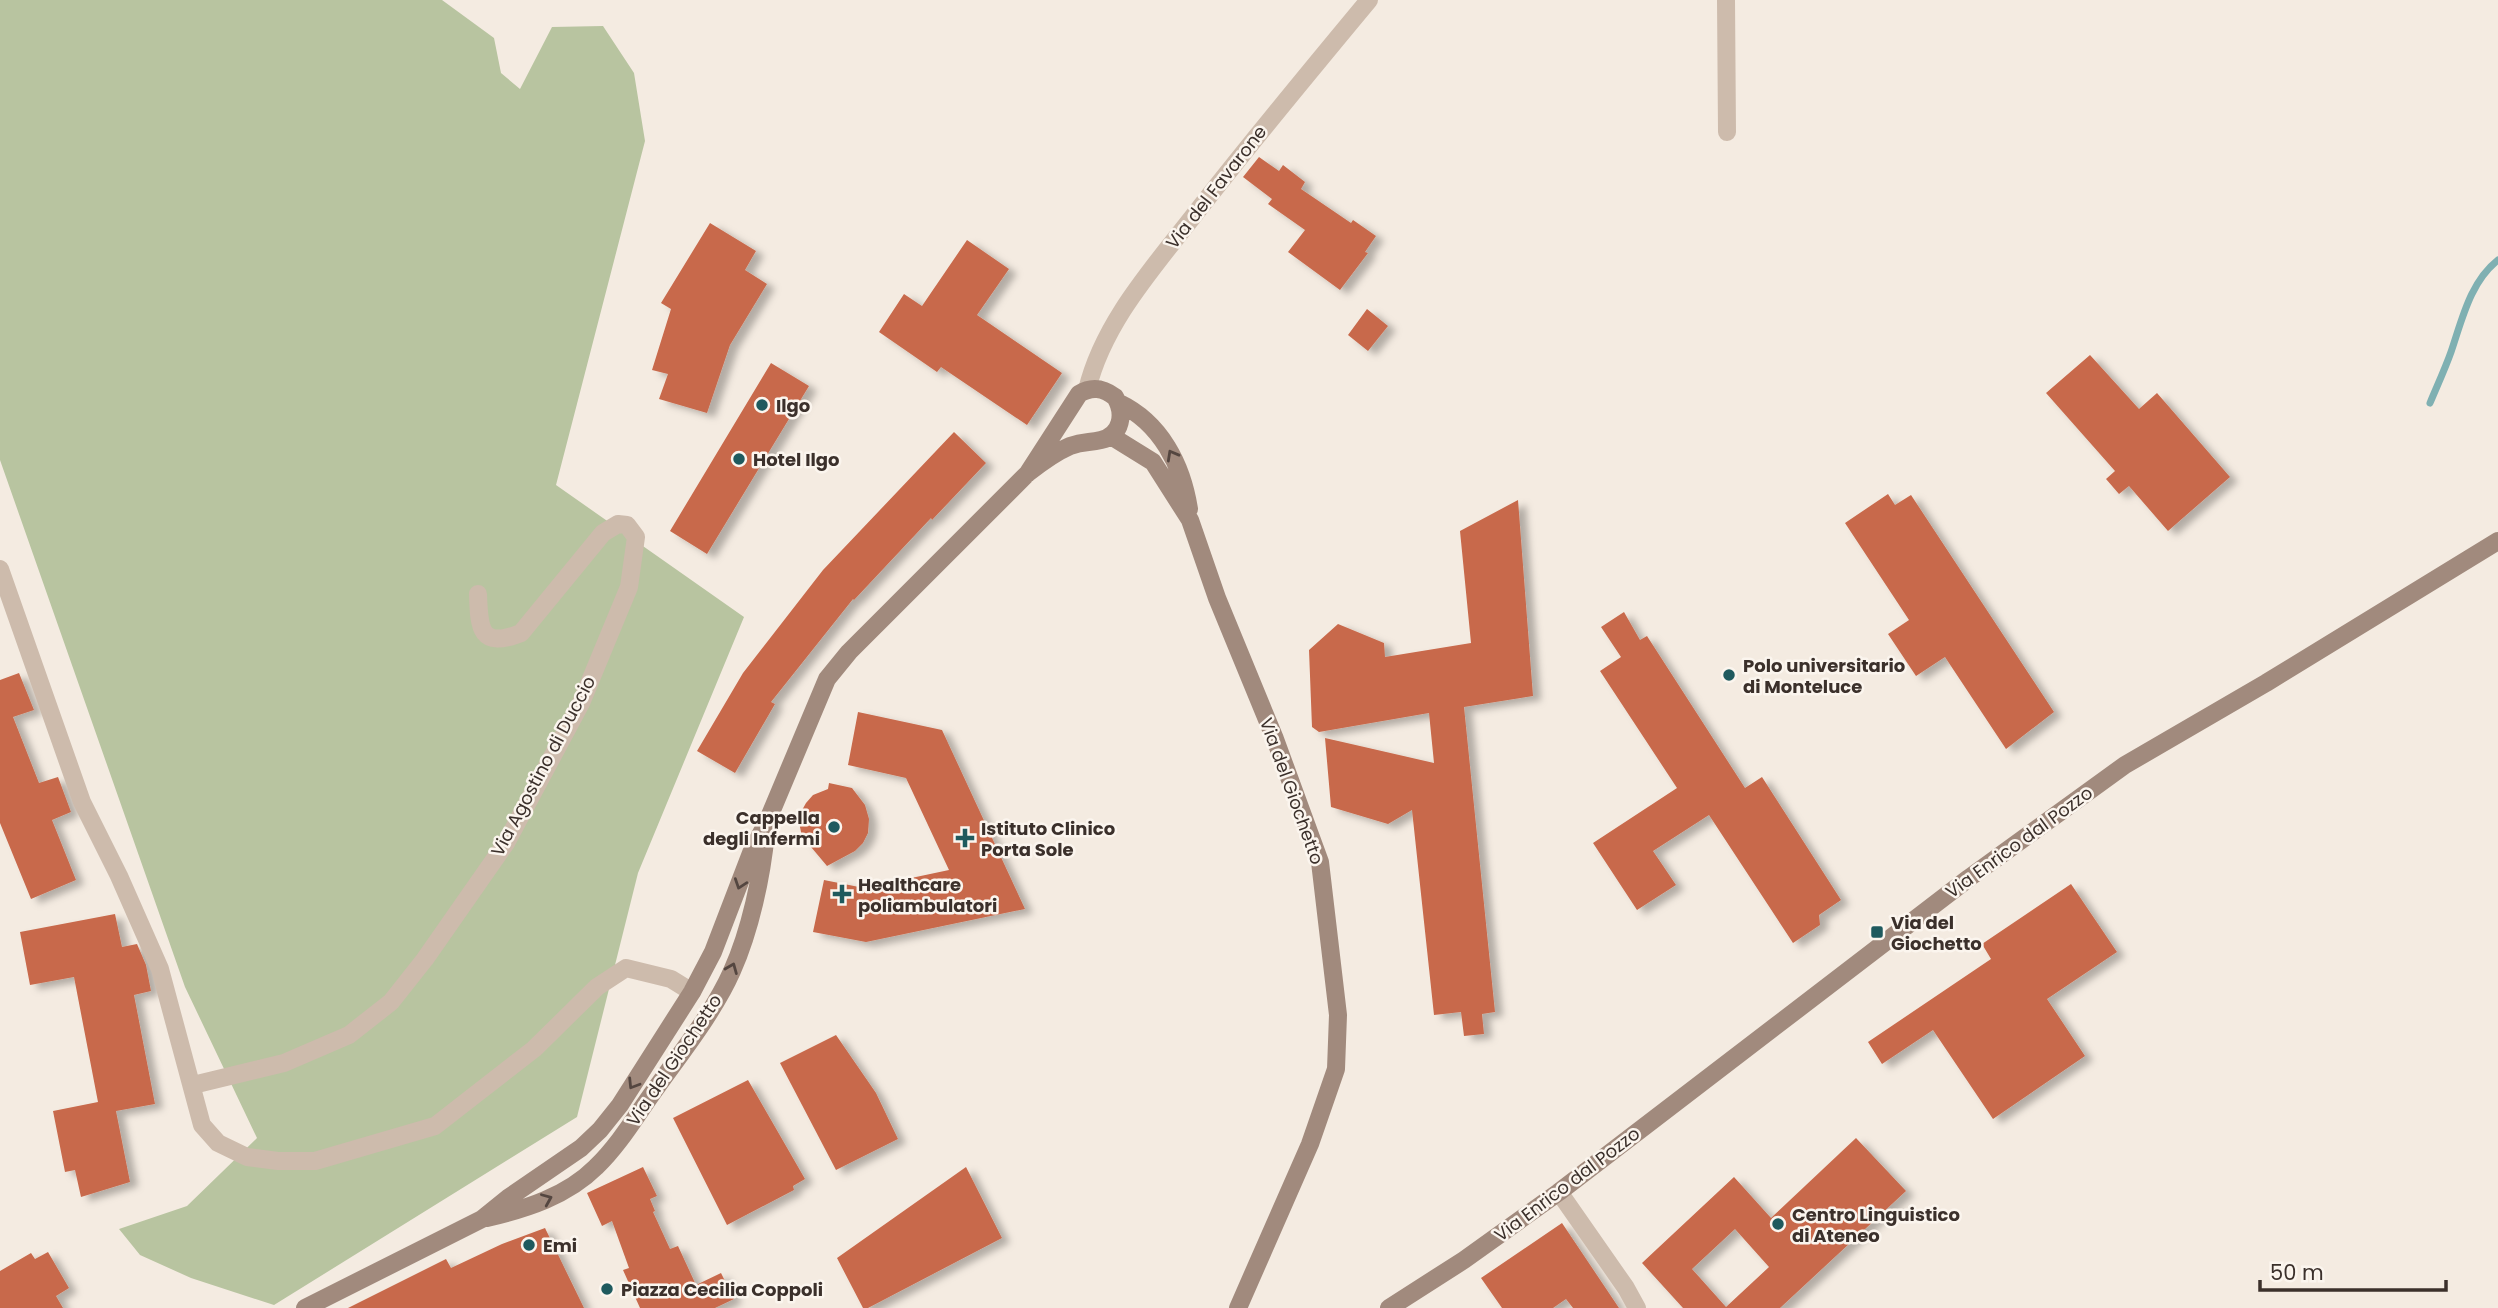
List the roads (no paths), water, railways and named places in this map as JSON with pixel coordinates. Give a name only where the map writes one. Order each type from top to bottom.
[{"type":"street","name":"Via del Favarone","points":[[1087,390],[1094,361],[1138,288],[1256,136],[1369,0]]},
{"type":"street","points":[[1726,0],[1727,132]]},
{"type":"street","name":"Via del Giochetto","points":[[1028,473],[1076,397],[1087,390],[1104,390],[1119,403],[1133,409],[1144,418],[1171,451],[1185,483],[1190,520],[1217,598],[1275,739],[1320,862],[1338,1015],[1336,1069],[1310,1144],[1238,1308]]},
{"type":"street","points":[[1111,436],[1121,420],[1119,403]]},
{"type":"street","points":[[1069,412],[1072,427],[1087,440]]},
{"type":"street","name":"Via del Giochetto","points":[[304,1308],[482,1219],[508,1198],[582,1149],[600,1130],[620,1105],[692,992],[713,952],[751,853],[767,822],[827,679],[849,652],[1028,473],[1050,456],[1087,440],[1097,441],[1111,436],[1153,462],[1190,520]]},
{"type":"street","name":"Via Agostino di Duccio","points":[[193,1085],[284,1063],[349,1035],[391,1002],[425,959],[506,843],[581,703],[629,587],[636,537],[626,526],[618,524],[603,533],[521,633],[503,640],[488,637],[479,627],[478,594]]},
{"type":"street","name":"Via Enrico dal Pozzo","points":[[1403,1303],[1559,1192],[1969,878],[2125,765],[2498,541]]},
{"type":"street","points":[[0,569],[82,802],[119,876],[160,969],[202,1125],[218,1143],[247,1157],[278,1161],[315,1161],[435,1126],[534,1049],[597,987],[626,968],[671,979],[692,992]]},
{"type":"street","name":"Via del Giochetto","points":[[482,1219],[517,1211],[557,1195],[572,1185],[596,1168],[644,1106],[710,1009],[733,969],[751,913],[765,848],[767,822]]},
{"type":"street","points":[[1559,1192],[1637,1308]]},
{"type":"street","points":[[1389,1308],[1403,1303]]},
{"type":"waterway","points":[[2430,403],[2474,290],[2480,279],[2498,260]]},
{"type":"place","name":"Ilgo","points":[[762,405]]},
{"type":"place","name":"Hotel Ilgo","points":[[739,459]]},
{"type":"place","name":"Polo universitario di Monteluce","points":[[1729,675]]},
{"type":"place","name":"Cappella degli Infermi","points":[[834,827]]},
{"type":"place","name":"Istituto Clinico Porta Sole","points":[[965,838]]},
{"type":"place","name":"Healthcare poliambulatori","points":[[842,894]]},
{"type":"place","name":"Via del Giochetto","points":[[1877,932]]},
{"type":"place","name":"Centro Linguistico di Ateneo","points":[[1778,1224]]},
{"type":"place","name":"Emi","points":[[529,1245]]},
{"type":"place","name":"Piazza Cecilia Coppoli","points":[[607,1289]]}]
